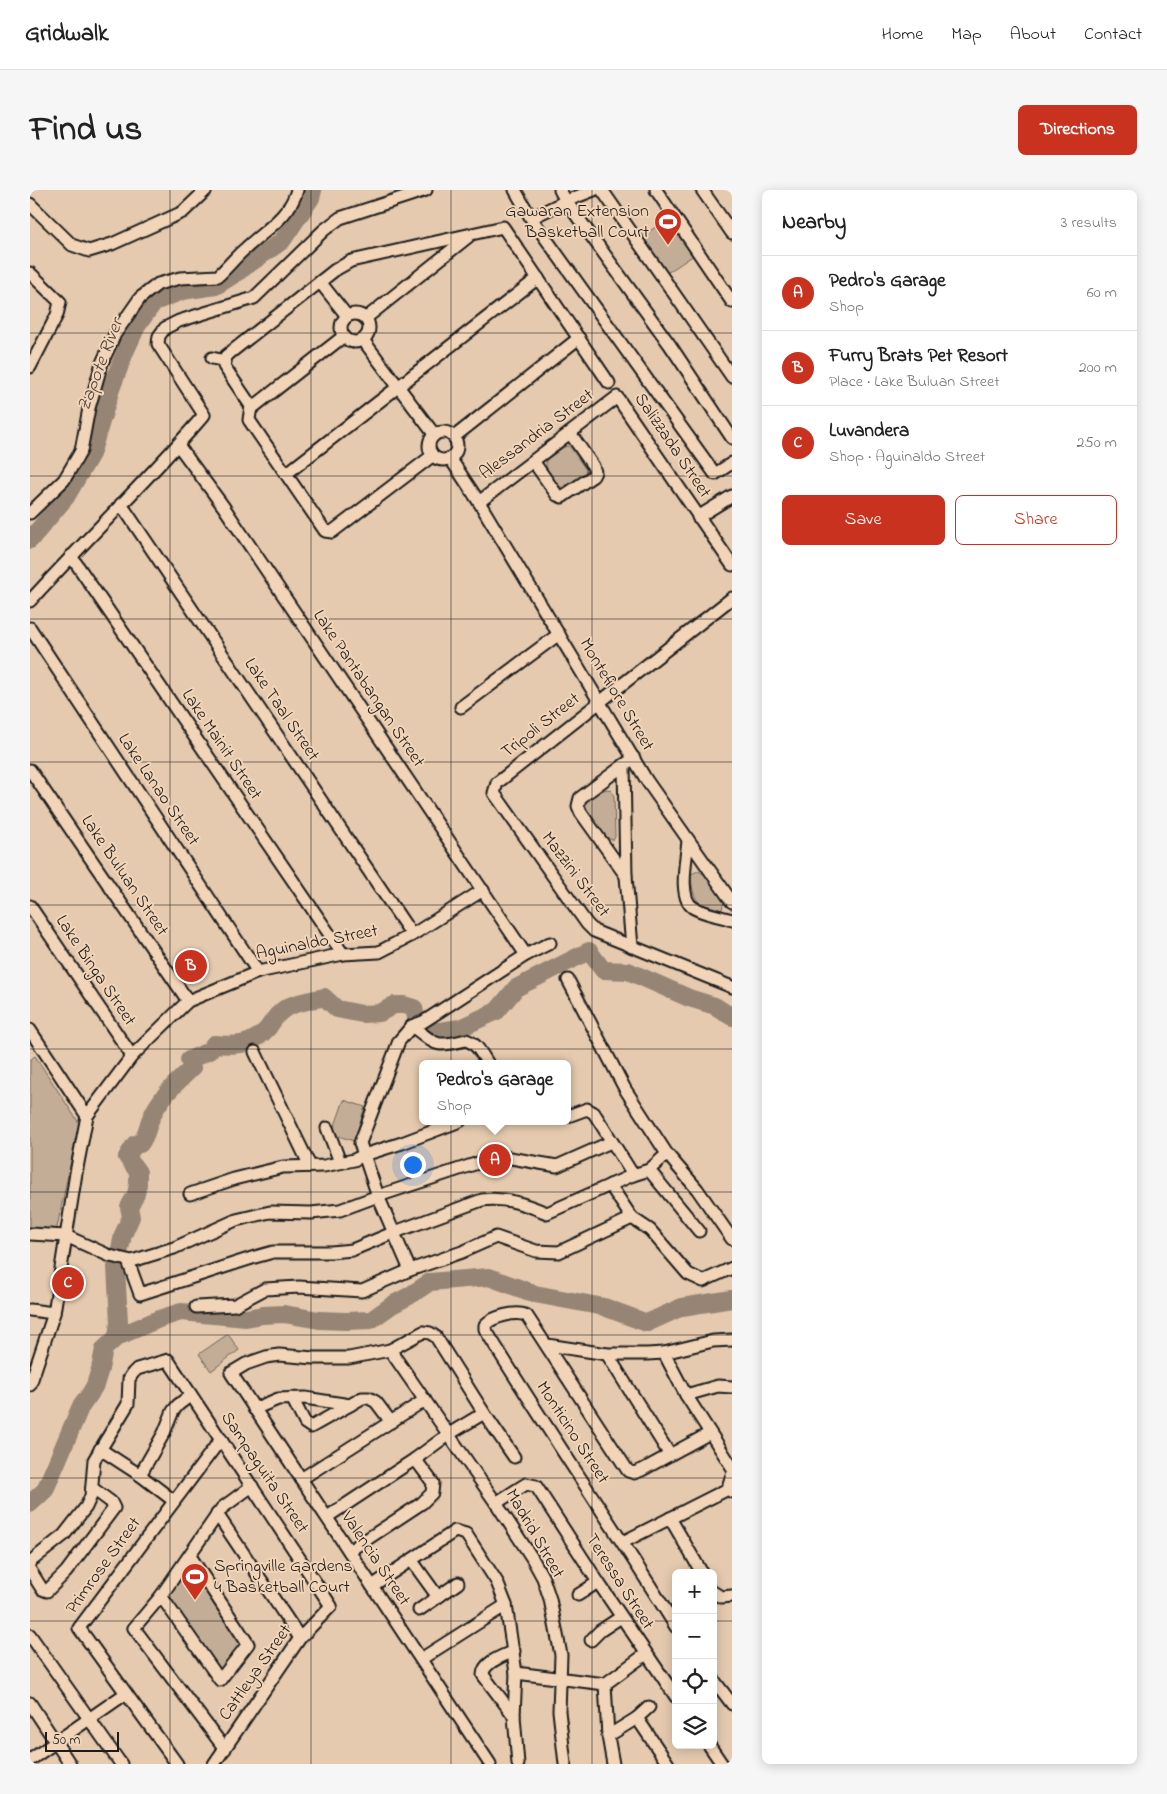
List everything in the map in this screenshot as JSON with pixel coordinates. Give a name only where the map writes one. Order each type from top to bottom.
[{"type":"street","points":[[30,204],[72,245],[89,251],[112,244],[183,212],[206,190]]},
{"type":"street","points":[[30,512],[64,480],[80,451],[89,408],[102,363],[115,334],[140,298],[158,284],[180,278],[218,276],[245,248],[289,210],[298,190]]},
{"type":"street","points":[[30,601],[178,446],[204,415],[158,344],[159,336],[165,328],[179,321],[254,298],[324,230],[340,218],[426,190]]},
{"type":"street","points":[[515,190],[531,218],[715,474],[732,463]]},
{"type":"street","points":[[560,190],[566,201],[670,344],[732,438]]},
{"type":"street","points":[[531,218],[594,190]]},
{"type":"street","points":[[602,190],[732,377]]},
{"type":"street","points":[[656,190],[732,302]]},
{"type":"street","points":[[702,190],[732,234]]},
{"type":"street","points":[[366,318],[451,244],[472,234],[503,227],[609,383]]},
{"type":"street","points":[[432,456],[332,532],[325,531],[248,420],[251,406],[224,366],[226,356],[335,270],[351,261],[451,244]]},
{"type":"street","points":[[30,273],[60,302],[58,315],[30,367]]},
{"type":"street","points":[[286,474],[538,278]]},
{"type":"street","points":[[320,282],[347,316]]},
{"type":"street","points":[[355,314],[366,318],[370,328],[367,337],[354,342],[349,341],[344,336],[341,324],[347,316],[355,314]]},
{"type":"street","points":[[250,409],[344,336]]},
{"type":"street","points":[[454,437],[579,338]]},
{"type":"street","points":[[363,340],[434,434]]},
{"type":"street","points":[[212,358],[225,361]]},
{"type":"street","name":"Alessandria Street","points":[[479,502],[617,397]]},
{"type":"street","name":"Salizzada Street","points":[[617,397],[732,565]]},
{"type":"street","points":[[447,432],[454,437],[456,451],[450,458],[441,460],[432,456],[428,447],[430,438],[434,434],[447,432]]},
{"type":"street","points":[[533,461],[557,495],[562,497],[593,476],[595,472],[593,466],[570,433]]},
{"type":"street","name":"Lake Pantabangan Street","points":[[178,446],[223,506],[526,955]]},
{"type":"street","name":"Montefiore Street","points":[[450,458],[479,502],[634,758],[732,902]]},
{"type":"street","points":[[698,517],[732,496]]},
{"type":"street","name":"Lake Taal Street","points":[[121,504],[412,934]]},
{"type":"street","name":"Lake Mainit Street","points":[[71,556],[342,954]]},
{"type":"street","name":"Tripoli Street","points":[[494,793],[497,783],[732,598]]},
{"type":"street","name":"Lake Lanao Street","points":[[30,628],[258,972]]},
{"type":"street","points":[[461,707],[559,634]]},
{"type":"street","points":[[626,876],[581,814],[578,806],[580,798],[634,758]]},
{"type":"street","points":[[624,765],[626,876],[632,947]]},
{"type":"street","name":"Lake Buluan Street","points":[[30,770],[188,1001]]},
{"type":"street","name":"Mazzini Street","points":[[494,793],[587,924],[594,931],[732,987]]},
{"type":"street","points":[[688,840],[684,888],[687,901],[692,907],[732,920]]},
{"type":"street","name":"Aguinaldo Street","points":[[31,1382],[54,1312],[87,1116],[132,1056],[188,1001],[258,972],[342,954],[379,952],[483,890]]},
{"type":"street","name":"Lake Binga Street","points":[[30,906],[132,1056]]},
{"type":"street","points":[[410,1270],[378,1196],[360,1144],[399,1041],[417,1024],[526,955],[550,943]]},
{"type":"street","points":[[568,980],[626,1089],[667,1154],[697,1189],[732,1239]]},
{"type":"street","points":[[417,1024],[434,1043],[441,1045],[469,1041],[485,1060]]},
{"type":"street","points":[[30,1030],[87,1116]]},
{"type":"street","points":[[255,1052],[310,1166]]},
{"type":"street","points":[[571,1115],[587,1109],[590,1110],[633,1175]]},
{"type":"street","points":[[190,1194],[234,1179],[283,1166],[324,1166],[354,1160],[450,1125]]},
{"type":"street","points":[[327,1128],[340,1162]]},
{"type":"street","points":[[30,1234],[66,1236],[110,1256],[125,1260],[174,1248],[236,1220],[270,1212],[311,1213],[340,1210],[499,1156],[556,1166],[611,1142]]},
{"type":"street","points":[[125,1260],[140,1294],[273,1252],[352,1250],[482,1200],[495,1198],[519,1202],[547,1213],[633,1175],[649,1170],[667,1154]]},
{"type":"street","points":[[649,1170],[699,1231]]},
{"type":"street","points":[[610,1185],[632,1218],[650,1230],[688,1274],[703,1282],[732,1268]]},
{"type":"street","points":[[196,1307],[235,1305],[265,1289],[299,1287],[362,1291],[410,1270],[462,1252],[496,1237],[536,1251],[559,1252],[632,1218]]},
{"type":"street","points":[[30,1310],[54,1312]]},
{"type":"street","name":"Monticino Street","points":[[547,1345],[527,1316],[521,1313],[488,1322],[485,1325],[485,1329],[536,1412],[623,1542],[672,1621]]},
{"type":"street","points":[[390,1350],[423,1332],[430,1333],[436,1337],[514,1457]]},
{"type":"street","points":[[547,1345],[607,1354],[664,1353],[713,1341],[732,1340]]},
{"type":"street","points":[[547,1345],[628,1471],[634,1473],[642,1470],[710,1433]]},
{"type":"street","name":"Valencia Street","points":[[390,1350],[341,1358],[279,1355],[246,1364],[230,1373],[490,1764]]},
{"type":"street","name":"Madrid Street","points":[[390,1350],[496,1503],[532,1558],[542,1578],[550,1599],[561,1654],[558,1711],[565,1764]]},
{"type":"street","points":[[664,1353],[686,1395],[732,1467]]},
{"type":"street","points":[[607,1354],[670,1455]]},
{"type":"street","name":"Sampaguita Street","points":[[100,1449],[128,1404],[129,1379],[132,1373],[137,1369],[168,1360],[331,1606]]},
{"type":"street","points":[[686,1395],[718,1386],[732,1387]]},
{"type":"street","points":[[140,1475],[164,1432],[173,1411],[191,1395]]},
{"type":"street","points":[[292,1398],[304,1423],[311,1427],[362,1398],[368,1398],[376,1402],[391,1422]]},
{"type":"street","points":[[254,1409],[278,1399],[292,1398],[350,1405]]},
{"type":"street","points":[[301,1479],[425,1400]]},
{"type":"street","points":[[326,1518],[416,1459],[449,1434],[484,1413]]},
{"type":"street","name":"Primrose Street","points":[[177,1764],[79,1628],[221,1439]]},
{"type":"street","points":[[30,1562],[64,1535],[86,1507],[91,1496],[94,1460],[100,1449],[174,1500]]},
{"type":"street","points":[[349,1551],[422,1503],[432,1493],[432,1483],[416,1459]]},
{"type":"street","points":[[623,1542],[731,1490],[729,1484],[732,1475]]},
{"type":"street","name":"Teressa Street","points":[[496,1503],[526,1484],[536,1486],[672,1691]]},
{"type":"street","points":[[225,1749],[134,1628],[161,1596],[222,1508],[252,1486]]},
{"type":"street","points":[[30,1570],[42,1589],[47,1591],[66,1572],[114,1508],[111,1502],[92,1488]]},
{"type":"street","points":[[218,1514],[300,1638]]},
{"type":"street","points":[[670,1518],[700,1569]]},
{"type":"street","points":[[372,1586],[452,1533],[466,1534],[497,1582],[506,1605],[516,1672],[514,1716],[518,1764]]},
{"type":"street","points":[[161,1596],[220,1680],[248,1644],[190,1556]]},
{"type":"street","points":[[412,1561],[438,1597]]},
{"type":"street","points":[[578,1595],[598,1582]]},
{"type":"street","points":[[419,1610],[458,1583]]},
{"type":"street","points":[[717,1594],[721,1597],[732,1596]]},
{"type":"street","points":[[420,1659],[506,1605]]},
{"type":"street","name":"Cattleya Street","points":[[214,1764],[300,1638],[331,1606]]},
{"type":"street","points":[[591,1640],[600,1631],[621,1617]]},
{"type":"street","points":[[30,1635],[121,1764]]},
{"type":"street","points":[[514,1651],[483,1669],[483,1675],[514,1716]]},
{"type":"street","points":[[516,1672],[605,1684],[646,1654]]},
{"type":"street","points":[[605,1684],[608,1736],[613,1764]]},
{"type":"street","points":[[717,1684],[732,1704]]},
{"type":"street","points":[[30,1760],[126,1694]]},
{"type":"street","points":[[30,1703],[70,1764]]},
{"type":"street","points":[[608,1736],[637,1718],[649,1707]]},
{"type":"street","points":[[637,1718],[668,1764]]},
{"type":"street","points":[[712,1749],[722,1764]]},
{"type":"shaded area","name":"Gawaran Extension Basketball Court","points":[[669,217],[694,255],[667,273],[642,237]]},
{"type":"shaded area","points":[[568,446],[586,470],[584,476],[563,488],[551,476],[546,460]]},
{"type":"shaded area","points":[[607,789],[611,790],[614,796],[615,837],[613,840],[600,831],[585,809],[588,799]]},
{"type":"shaded area","points":[[698,871],[704,874],[724,902],[722,909],[705,907],[697,900],[693,891],[691,874]]},
{"type":"shaded area","points":[[35,1056],[79,1123],[56,1232],[30,1231],[30,1060]]},
{"type":"shaded area","points":[[344,1100],[365,1107],[354,1141],[332,1134]]},
{"type":"shaded area","points":[[228,1334],[239,1350],[211,1371],[199,1354]]},
{"type":"shaded area","points":[[190,1562],[244,1643],[220,1674],[166,1596]]},
{"type":"waterway","name":"Zapote River","points":[[30,540],[66,497],[91,454],[111,389],[125,352],[137,326],[154,302],[182,291],[216,286],[282,241],[311,198],[313,190]]},
{"type":"waterway","points":[[117,1337],[119,1322],[116,1267],[123,1235],[131,1217],[129,1207],[136,1194],[138,1184],[138,1172],[127,1157],[135,1144],[140,1144],[142,1141],[151,1118],[164,1097],[192,1068],[189,1060],[209,1051],[214,1044],[237,1045],[250,1042],[262,1034],[275,1018],[287,1008],[324,997],[337,1009],[362,1014],[380,1013],[394,1005],[404,1005],[414,1008],[417,1022],[433,1032],[460,1028],[497,1011],[516,988],[589,951],[603,970],[628,971],[689,998],[715,1006],[732,1017]]},
{"type":"waterway","points":[[30,1504],[45,1490],[80,1408],[95,1385],[104,1349],[117,1337],[181,1312],[246,1318],[284,1314],[319,1320],[371,1320],[430,1282],[489,1277],[535,1294],[604,1307],[647,1323],[682,1307],[732,1299]]},
{"type":"place","name":"Gawaran Extension Basketball Court","points":[[668,246]]},
{"type":"place","name":"Furry Brats Pet Resort","points":[[191,966]]},
{"type":"place","name":"Pedro's Garage","points":[[495,1160]]},
{"type":"place","name":"Luvandera","points":[[68,1283]]},
{"type":"place","name":"Springville Gardens 4 Basketball Court","points":[[195,1601]]}]
